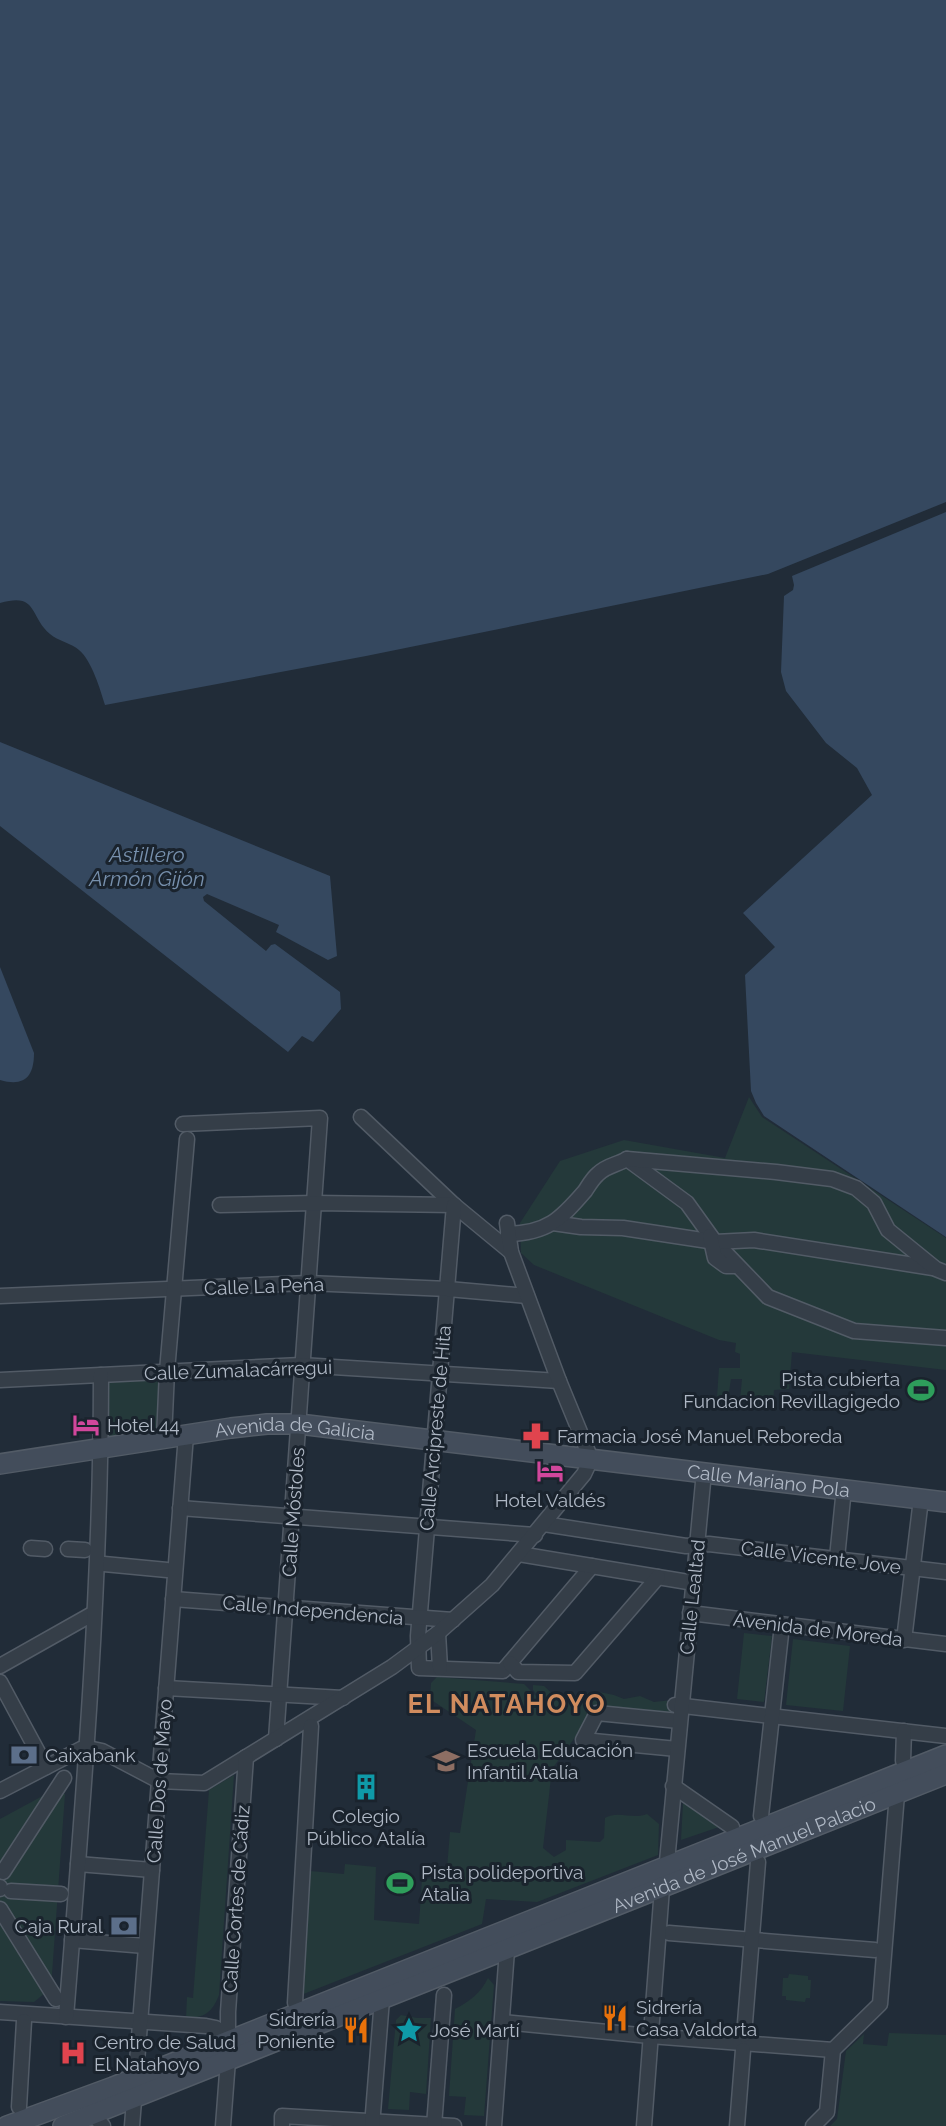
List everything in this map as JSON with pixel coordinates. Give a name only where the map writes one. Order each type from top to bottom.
[{"type":"main road","name":"Avenida de Galicia","points":[[0,1464],[267,1424],[434,1431],[591,1459]]},
{"type":"main road","name":"Calle Mariano Pola","points":[[591,1459],[946,1502]]},
{"type":"main road","name":"Avenida de José Manuel Palacio","points":[[7,2126],[134,2088],[228,2051],[382,1999],[667,1866],[946,1755]]},
{"type":"main road","name":"Avenida de José Manuel Palacio","points":[[228,2051],[390,1976],[502,1941],[542,1936],[946,1774]]},
{"type":"main road","name":"Avenida de José Manuel Palacio","points":[[63,2126],[98,2120],[134,2088]]},
{"type":"street","points":[[361,1117],[454,1205],[511,1252]]},
{"type":"street","name":"Calle Móstoles","points":[[183,1124],[320,1118],[276,1739]]},
{"type":"street","points":[[164,1438],[173,1289],[187,1139]]},
{"type":"street","points":[[627,1159],[687,1203],[712,1239],[768,1297],[854,1331],[946,1338]]},
{"type":"street","points":[[0,1791],[88,1748],[102,1751],[159,1781],[204,1783],[418,1650],[492,1585],[584,1474],[591,1459],[511,1252],[508,1229],[534,1233],[553,1223],[576,1201],[597,1174],[608,1166],[627,1159],[832,1179],[856,1188],[874,1203],[888,1230],[941,1271]]},
{"type":"street","points":[[220,1205],[454,1205]]},
{"type":"street","name":"Calle Arcipreste de Hita","points":[[418,1650],[454,1205]]},
{"type":"street","points":[[553,1223],[712,1239],[760,1241],[941,1271]]},
{"type":"street","points":[[736,1241],[730,1245],[730,1251],[738,1265]]},
{"type":"street","points":[[893,1262],[908,1251],[902,1241]]},
{"type":"street","name":"Calle La Peña","points":[[0,1296],[308,1283],[448,1289],[527,1296]]},
{"type":"street","name":"Calle Zumalacárregui","points":[[0,1380],[301,1365],[559,1381]]},
{"type":"street","points":[[66,2017],[88,1748],[102,1448],[102,1376]]},
{"type":"street","name":"Calle Dos de Mayo","points":[[132,2126],[186,1435]]},
{"type":"street","name":"Calle Lealtad","points":[[667,1866],[678,1705],[694,1583],[704,1472]]},
{"type":"street","points":[[837,1558],[843,1498]]},
{"type":"street","points":[[904,1640],[921,1499]]},
{"type":"street","name":"Calle Vicente Jove","points":[[180,1508],[426,1527],[539,1530],[686,1546],[709,1544],[946,1572]]},
{"type":"street","points":[[68,1549],[85,1550]]},
{"type":"street","points":[[519,1554],[694,1583]]},
{"type":"street","points":[[104,1564],[167,1570]]},
{"type":"street","points":[[418,1650],[419,1668],[503,1671],[592,1566]]},
{"type":"street","points":[[510,1663],[518,1672],[575,1673],[658,1577]]},
{"type":"street","name":"Calle Independencia","points":[[173,1599],[453,1620]]},
{"type":"street","points":[[0,1666],[94,1613]]},
{"type":"street","name":"Avenida de Moreda","points":[[690,1613],[946,1644]]},
{"type":"street","points":[[439,1633],[440,1668]]},
{"type":"street","points":[[761,1816],[781,1634]]},
{"type":"street","points":[[0,1682],[46,1767]]},
{"type":"street","points":[[166,1688],[343,1698]]},
{"type":"street","points":[[678,1705],[946,1736]]},
{"type":"street","points":[[677,1749],[583,1740],[597,1713],[679,1721]]},
{"type":"street","points":[[295,2003],[311,1726]]},
{"type":"street","points":[[903,1760],[904,1731]]},
{"type":"street","name":"Calle Cortes de Cádiz","points":[[223,2126],[246,1757]]},
{"type":"street","points":[[55,1999],[0,1907],[8,1900],[4,1889],[9,1880],[1,1872],[64,1778]]},
{"type":"street","points":[[673,1786],[732,1827]]},
{"type":"street","points":[[813,2126],[827,2112],[834,2049],[880,2004],[897,1794]]},
{"type":"street","points":[[737,2126],[758,1862]]},
{"type":"street","points":[[78,1864],[152,1870]]},
{"type":"street","name":"Avenida de José Manuel Palacio","points":[[542,1936],[591,1907],[666,1876],[667,1866]]},
{"type":"street","points":[[644,2126],[662,1888]]},
{"type":"street","points":[[4,1889],[61,1894]]},
{"type":"street","points":[[669,1933],[875,1950]]},
{"type":"street","points":[[72,1940],[145,1946]]},
{"type":"street","points":[[494,2126],[503,2022],[502,1941]]},
{"type":"street","points":[[373,2124],[382,1999],[390,1976]]},
{"type":"street","points":[[434,2125],[444,1995]]},
{"type":"street","points":[[0,2012],[216,2028],[228,2051]]},
{"type":"street","points":[[19,2107],[24,2021]]},
{"type":"street","points":[[503,2022],[834,2049]]},
{"type":"street","points":[[282,2126],[282,2116],[373,2124],[454,2126]]},
{"type":"green space","points":[[749,1097],[762,1117],[946,1238],[946,1370],[792,1352],[789,1389],[774,1390],[773,1404],[740,1400],[742,1379],[731,1379],[728,1398],[717,1397],[719,1368],[740,1368],[740,1354],[735,1352],[736,1343],[719,1340],[534,1265],[521,1253],[520,1223],[560,1161],[624,1140],[725,1158]]},
{"type":"green space","points":[[161,1378],[158,1431],[105,1439],[105,1380]]},
{"type":"green space","points":[[744,1633],[772,1636],[764,1702],[737,1699]]},
{"type":"green space","points":[[793,1639],[850,1646],[843,1711],[786,1705]]},
{"type":"green space","points":[[437,1677],[524,1684],[547,1707],[533,1690],[533,1685],[544,1686],[556,1697],[566,1700],[594,1691],[624,1699],[640,1696],[654,1702],[672,1700],[670,1716],[597,1707],[552,1769],[543,1848],[554,1857],[566,1850],[566,1840],[600,1842],[604,1838],[605,1818],[647,1814],[659,1824],[658,1855],[537,1902],[486,1899],[482,1924],[301,1995],[310,1871],[344,1874],[345,1864],[376,1867],[374,1920],[419,1924],[422,1879],[446,1880],[450,1832],[460,1833],[476,1730],[430,1699],[431,1683]]},
{"type":"green space","points":[[234,1775],[219,1995],[207,2013],[186,2018],[187,1997],[193,1998],[209,1790]]},
{"type":"green space","points":[[48,1793],[65,1794],[51,1988],[34,2002],[0,2001],[0,1819]]},
{"type":"green space","points":[[683,1803],[719,1827],[681,1840]]},
{"type":"green space","points":[[789,1974],[808,1976],[808,1980],[811,1980],[810,1998],[806,1998],[805,2002],[786,2000],[786,1996],[782,1996],[783,1978],[788,1978]]},
{"type":"green space","points":[[488,1978],[494,1985],[484,2116],[464,2115],[466,2097],[449,2096],[455,2009],[474,1996]]},
{"type":"green space","points":[[401,2015],[431,2018],[426,2094],[410,2092],[409,2110],[388,2109],[396,2020]]},
{"type":"green space","points":[[889,2033],[946,2035],[946,2126],[830,2126],[837,2119],[846,2051],[864,2034],[863,2044],[887,2046]]},
{"type":"water","points":[[0,0],[946,0],[946,502],[768,574],[366,656],[105,705],[92,668],[79,650],[50,634],[27,603],[12,600],[0,603]]},
{"type":"water","points":[[946,512],[946,1237],[764,1116],[751,1091],[745,975],[775,947],[743,913],[872,795],[857,768],[826,743],[786,691],[781,672],[784,596],[793,590],[792,576]]},
{"type":"water","name":"Astillero Armón Gijón","points":[[0,742],[330,876],[337,956],[328,960],[276,932],[279,925],[207,894],[203,897],[204,901],[266,951],[275,944],[340,992],[341,1009],[313,1042],[302,1036],[288,1052],[0,826]]},
{"type":"water","points":[[0,967],[34,1053],[30,1074],[15,1082],[0,1080]]},
{"type":"place","name":"Pista cubierta Fundacion Revillagigedo","points":[[921,1390]]},
{"type":"place","name":"Hotel 44","points":[[86,1425]]},
{"type":"place","name":"Farmacia José Manuel Reboreda","points":[[536,1436]]},
{"type":"place","name":"Hotel Valdés","points":[[550,1471]]},
{"type":"place","name":"Caixabank","points":[[24,1755]]},
{"type":"place","name":"Escuela Educación Infantil Atalía","points":[[446,1761]]},
{"type":"place","name":"Colegio Público Atalía","points":[[366,1787]]},
{"type":"place","name":"Pista polideportiva Atalia","points":[[400,1883]]},
{"type":"place","name":"Caja Rural","points":[[124,1926]]},
{"type":"place","name":"Sidrería Casa Valdorta","points":[[615,2018]]},
{"type":"place","name":"Sidrería Poniente","points":[[356,2030]]},
{"type":"place","name":"José Martí","points":[[409,2030]]},
{"type":"place","name":"Centro de Salud El Natahoyo","points":[[73,2053]]},
{"type":"district","name":"EL NATAHOYO","points":[[507,1704]]}]
